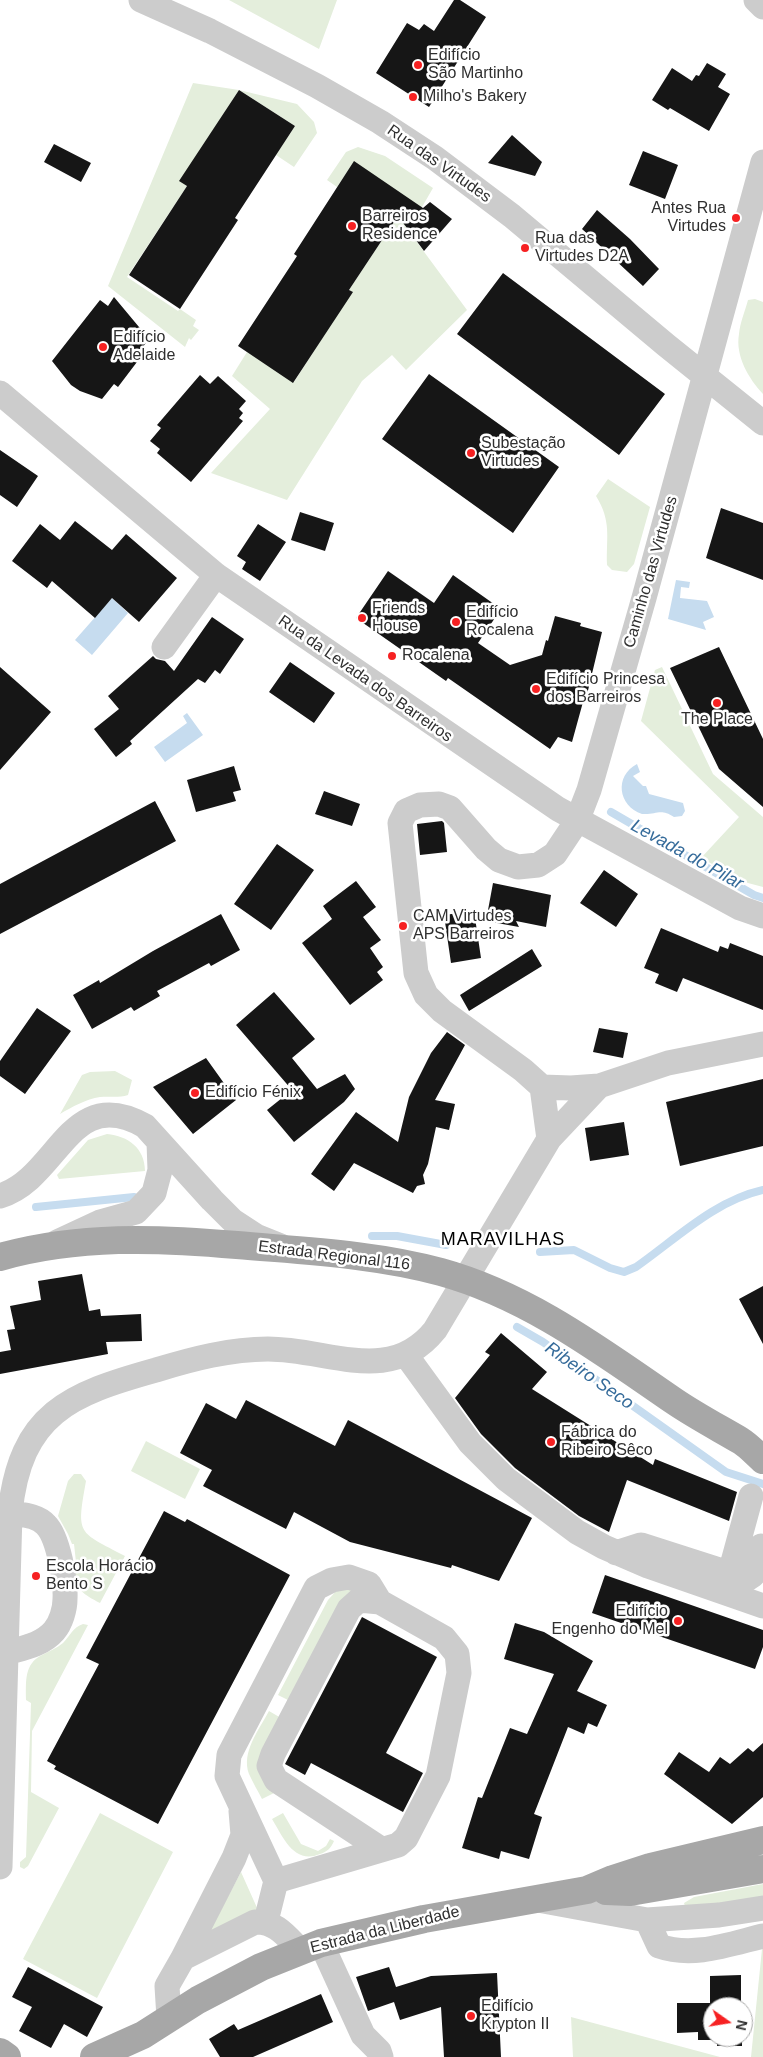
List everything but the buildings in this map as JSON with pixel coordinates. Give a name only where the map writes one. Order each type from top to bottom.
[{"type":"main road","name":"Estrada Regional 116","points":[[0,1257],[50,1246],[110,1240],[167,1239],[352,1256],[443,1273],[512,1299],[580,1337],[702,1420],[753,1445],[763,1460]]},
{"type":"main road","name":"Estrada da Liberdade","points":[[587,1890],[613,1878],[763,1840]]},
{"type":"main road","name":"Estrada da Liberdade","points":[[94,2057],[143,2035],[198,2000],[261,1967],[311,1947],[424,1919],[532,1899],[587,1890],[630,1892],[763,1869]]},
{"type":"main road","name":"Estrada da Liberdade","points":[[119,2057],[143,2035]]},
{"type":"street","points":[[756,0],[763,7]]},
{"type":"street","name":"Rua das Virtudes","points":[[151,2],[317,86],[380,122],[435,158],[512,216],[763,423]]},
{"type":"street","name":"Caminho das Virtudes","points":[[542,1087],[523,1070],[442,1011],[426,995],[416,973],[400,822],[406,811],[420,805],[439,804],[450,808],[486,849],[499,860],[518,867],[538,865],[555,854],[577,821],[590,790],[706,376],[763,162]]},
{"type":"street","name":"Rua da Levada dos Barreiros","points":[[0,393],[216,575],[468,750],[577,821],[740,908],[763,916]]},
{"type":"street","points":[[164,647],[216,575]]},
{"type":"street","points":[[546,1143],[542,1087],[571,1088],[598,1086],[668,1064],[763,1044]]},
{"type":"street","points":[[0,1867],[3,1653],[10,1513],[15,1480],[24,1451],[39,1428],[60,1407],[98,1387],[172,1365],[243,1351],[268,1349],[371,1362],[394,1359],[418,1348],[435,1330],[546,1143],[598,1086]]},
{"type":"street","points":[[0,1196],[10,1193],[26,1183],[76,1127],[88,1119],[116,1115],[132,1119],[145,1126],[233,1221],[256,1236],[291,1250]]},
{"type":"street","points":[[50,1246],[100,1222],[136,1212],[156,1189],[160,1170],[159,1142]]},
{"type":"street","points":[[406,1355],[470,1444],[506,1479],[577,1532],[616,1553],[648,1566],[763,1606]]},
{"type":"street","points":[[730,1573],[751,1496]]},
{"type":"street","points":[[3,1653],[45,1640],[56,1630],[64,1609],[65,1597],[56,1544],[47,1525],[38,1518],[10,1513]]},
{"type":"street","points":[[616,1553],[641,1545],[746,1579],[753,1575],[761,1546]]},
{"type":"street","points":[[266,1921],[276,1881],[227,1776],[229,1755],[316,1588],[332,1580],[349,1577],[368,1584],[380,1602]]},
{"type":"street","points":[[276,1881],[398,1845],[406,1838],[438,1776],[459,1673],[457,1654],[444,1638],[380,1602],[359,1600],[349,1609],[272,1754],[269,1766],[276,1780],[380,1849]]},
{"type":"street","points":[[169,2018],[168,1986],[234,1858],[243,1835],[241,1806]]},
{"type":"street","points":[[532,1899],[647,1920],[719,1915],[763,1908]]},
{"type":"street","points":[[647,1920],[659,1946],[673,1950],[690,1951],[712,1948],[763,1936]]},
{"type":"street","points":[[183,1958],[255,1922],[266,1921],[311,1947],[363,2035],[379,2052],[381,2057]]},
{"type":"green space","points":[[229,0],[337,0],[319,49]]},
{"type":"green space","points":[[193,83],[239,90],[180,181],[187,186],[127,277],[178,311],[180,309],[196,320],[193,326],[199,330],[191,340],[189,338],[185,347],[108,286]]},
{"type":"green space","points":[[239,90],[297,104],[314,122],[317,133],[294,167],[276,155],[295,126]]},
{"type":"green space","points":[[358,147],[385,156],[433,188],[422,207],[405,226],[467,310],[406,370],[392,355],[362,381],[287,500],[211,473],[270,409],[232,376],[247,352],[294,382],[352,292],[349,290],[409,199],[354,162],[337,187],[327,180],[346,152]]},
{"type":"green space","points":[[755,299],[763,302],[763,394],[744,367],[738,342],[740,326],[748,300]]},
{"type":"green space","points":[[608,479],[650,507],[634,564],[627,572],[612,570],[607,565],[606,522],[596,496]]},
{"type":"green space","points":[[662,667],[713,774],[763,817],[763,887],[748,883],[701,858],[739,817],[641,721],[655,670]]},
{"type":"green space","points":[[115,1071],[132,1080],[128,1095],[95,1098],[60,1114],[82,1075],[90,1072]]},
{"type":"green space","points":[[107,1134],[122,1137],[134,1145],[142,1156],[145,1171],[59,1179],[57,1175],[88,1140]]},
{"type":"green space","points":[[146,1441],[200,1469],[185,1499],[131,1471]]},
{"type":"green space","points":[[74,1474],[81,1474],[86,1481],[81,1512],[84,1530],[89,1536],[125,1556],[100,1603],[79,1588],[74,1571],[77,1571],[74,1544],[72,1544],[58,1516],[68,1481]]},
{"type":"green space","points":[[354,1586],[290,1701],[278,1695],[328,1600],[337,1590]]},
{"type":"green space","points":[[83,1624],[88,1625],[32,1731],[31,1792],[59,1808],[28,1866],[24,1869],[20,1867],[20,1862],[26,1857],[31,1703],[26,1700],[27,1674],[36,1659],[61,1645],[74,1629]]},
{"type":"green space","points":[[269,1711],[281,1718],[274,1793],[262,1799],[249,1774],[247,1758],[252,1741]]},
{"type":"green space","points":[[100,1813],[173,1852],[97,1998],[23,1959]]},
{"type":"green space","points":[[283,1813],[301,1844],[318,1851],[326,1846],[330,1839],[334,1841],[332,1846],[325,1852],[311,1856],[303,1856],[296,1853],[285,1841],[272,1819]]},
{"type":"green space","points":[[241,1872],[258,1910],[215,1931],[210,1930]]},
{"type":"green space","points":[[763,1884],[763,1896],[736,1902],[685,1906],[684,1903],[694,1897]]},
{"type":"green space","points":[[762,1949],[763,2057],[751,2057],[753,2047]]},
{"type":"green space","points":[[571,2017],[720,2057],[573,2057]]},
{"type":"water","points":[[676,580],[690,582],[689,588],[681,587],[680,598],[707,601],[714,617],[703,622],[706,630],[668,619]]},
{"type":"water","points":[[112,598],[128,613],[92,655],[75,640]]},
{"type":"water","points":[[187,713],[203,735],[165,762],[154,747],[187,723],[183,716]]},
{"type":"water","points":[[637,764],[640,772],[633,776],[643,786],[646,786],[649,794],[683,803],[685,811],[682,816],[674,817],[662,812],[642,814],[628,804],[624,798],[622,783],[630,769]]},
{"type":"waterway","name":"Levada do Pilar","points":[[611,812],[754,895],[763,898]]},
{"type":"waterway","points":[[540,1252],[574,1250],[610,1268],[624,1272],[636,1267],[712,1212],[745,1195],[763,1190]]},
{"type":"waterway","name":"Ribeiro Seco","points":[[36,1207],[134,1197]]},
{"type":"waterway","name":"Ribeiro Seco","points":[[372,1236],[397,1236],[446,1245]]},
{"type":"waterway","name":"Ribeiro Seco","points":[[517,1327],[543,1342],[726,1472],[763,1484]]},
{"type":"place","name":"Edifício São Martinho","points":[[418,65]]},
{"type":"place","name":"Milho's Bakery","points":[[413,97]]},
{"type":"place","name":"Antes Rua Virtudes","points":[[736,218]]},
{"type":"place","name":"Barreiros Residence","points":[[352,226]]},
{"type":"place","name":"Rua das Virtudes D2A","points":[[525,248]]},
{"type":"place","name":"Edifício Adelaide","points":[[103,347]]},
{"type":"place","name":"Subestação Virtudes","points":[[471,453]]},
{"type":"place","name":"Friends House","points":[[362,618]]},
{"type":"place","name":"Edifício Rocalena","points":[[456,622]]},
{"type":"place","name":"Rocalena","points":[[392,656]]},
{"type":"place","name":"Edifício Princesa dos Barreiros","points":[[536,689]]},
{"type":"place","name":"The Place","points":[[717,703]]},
{"type":"place","name":"CAM Virtudes APS Barreiros","points":[[403,926]]},
{"type":"place","name":"Edifício Fénix","points":[[195,1093]]},
{"type":"place","name":"Fábrica do Ribeiro Sêco","points":[[551,1442]]},
{"type":"place","name":"Escola Horácio Bento S","points":[[36,1576]]},
{"type":"place","name":"Edifício Engenho do Mel","points":[[678,1621]]},
{"type":"place","name":"Edifício Krypton II","points":[[471,2016]]},
{"type":"district","name":"MARAVILHAS","points":[[503,1240]]}]
